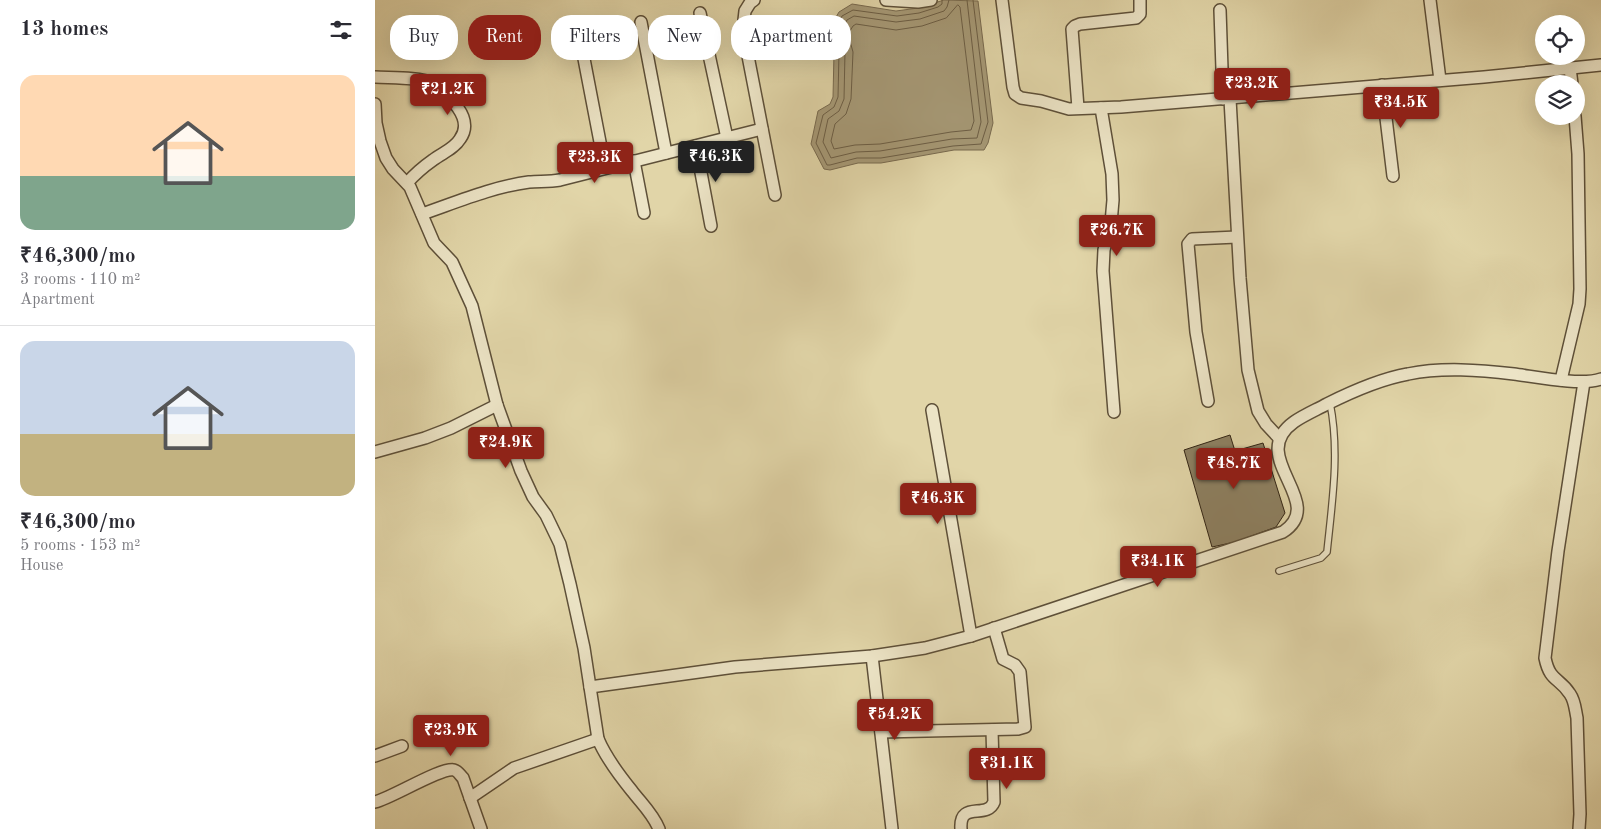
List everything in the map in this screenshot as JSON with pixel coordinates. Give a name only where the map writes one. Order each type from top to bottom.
[{"type":"street","points":[[754,0],[745,11],[744,20],[748,56],[775,194]]},
{"type":"street","points":[[885,0],[905,2],[931,0]]},
{"type":"street","points":[[1002,0],[1015,94],[1021,98],[1069,108],[1101,108],[1227,99],[1601,65]]},
{"type":"street","points":[[1078,108],[1072,29],[1080,24],[1136,18],[1140,14],[1140,0]]},
{"type":"street","points":[[1430,0],[1440,80]]},
{"type":"street","points":[[1219,10],[1245,338],[1253,395],[1258,411],[1266,424],[1279,438]]},
{"type":"street","points":[[700,13],[727,138]]},
{"type":"street","points":[[641,22],[666,153]]},
{"type":"street","points":[[584,60],[605,168]]},
{"type":"street","points":[[1570,68],[1571,75]]},
{"type":"street","points":[[375,77],[432,82],[441,87],[461,110],[464,118],[461,138],[454,147],[421,169],[407,183]]},
{"type":"street","points":[[1382,85],[1393,176]]},
{"type":"street","points":[[375,104],[379,140],[386,158],[414,194],[434,243],[452,262],[472,306],[497,405],[521,471],[533,497],[547,515],[560,544],[576,612],[598,739],[603,751],[615,768],[655,818],[659,829]]},
{"type":"street","points":[[1101,108],[1112,174],[1113,200],[1111,223],[1104,250],[1103,271],[1114,412]]},
{"type":"street","points":[[1561,380],[1579,304],[1580,289],[1578,154],[1576,125]]},
{"type":"street","points":[[422,214],[480,194],[530,182],[560,180],[762,130]]},
{"type":"street","points":[[696,146],[711,226]]},
{"type":"street","points":[[634,161],[644,213]]},
{"type":"street","points":[[1208,401],[1196,332],[1188,244],[1192,239],[1237,238]]},
{"type":"street","points":[[590,687],[735,667],[872,656],[925,648],[971,636],[1273,535],[1291,527],[1298,511],[1297,502],[1280,460],[1277,445],[1279,438],[1295,422],[1349,393],[1381,381],[1430,371],[1499,372],[1584,382],[1601,380]]},
{"type":"street","points":[[1579,829],[1577,718],[1575,704],[1567,690],[1551,676],[1545,658],[1558,552],[1584,382]]},
{"type":"street","points":[[375,452],[425,438],[451,428],[497,405]]},
{"type":"street","points":[[932,410],[971,636]]},
{"type":"street","points":[[881,732],[1023,729],[1026,723],[1020,672],[1015,665],[1003,659],[994,628]]},
{"type":"street","points":[[872,656],[892,829]]},
{"type":"street","points":[[961,829],[960,821],[963,816],[972,811],[988,809],[994,802],[992,730]]},
{"type":"street","points":[[470,798],[514,768],[598,739]]},
{"type":"street","points":[[375,756],[402,746]]},
{"type":"street","points":[[375,802],[448,770],[454,770],[463,778],[481,829]]},
{"type":"lane","points":[[1279,571],[1321,558],[1327,552],[1335,468],[1334,433],[1330,403]]},
{"type":"water","points":[[944,0],[978,1],[993,123],[988,143],[984,150],[954,150],[881,163],[858,163],[830,170],[824,169],[811,144],[818,111],[830,104],[833,97],[834,60],[851,60],[851,15],[837,15],[839,12],[852,4],[896,11],[918,8]]},
{"type":"building","points":[[1230,435],[1235,451],[1263,443],[1285,513],[1276,527],[1235,542],[1212,547],[1184,450]]}]
